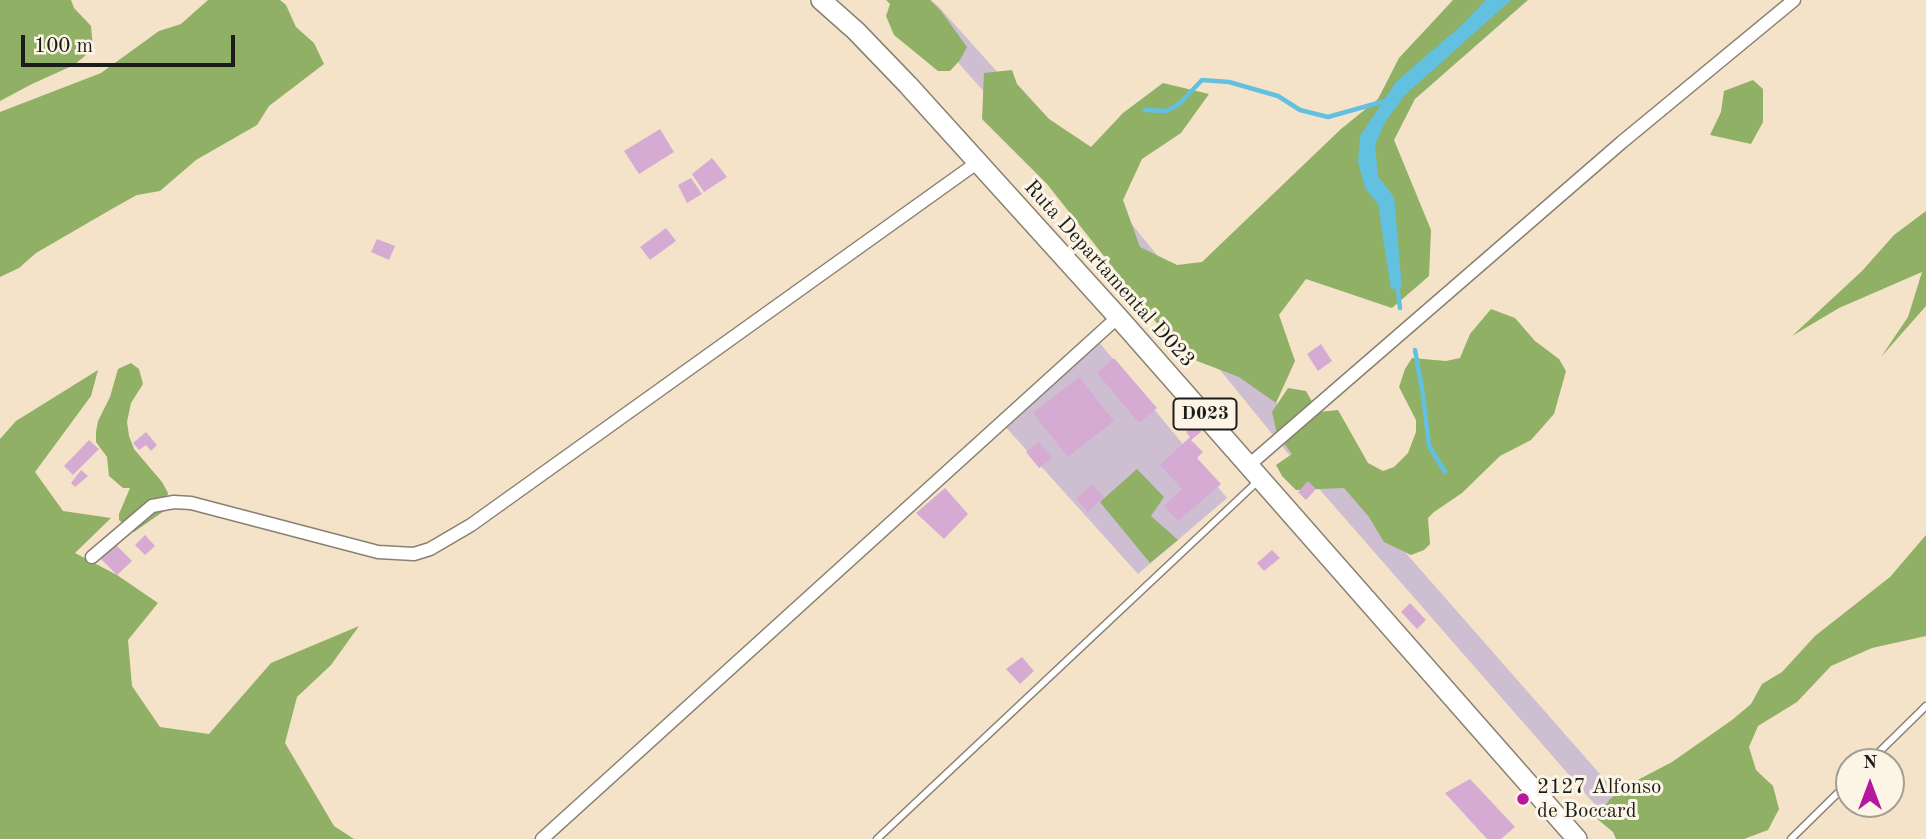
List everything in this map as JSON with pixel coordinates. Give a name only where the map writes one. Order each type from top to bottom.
[{"type":"main road","name":"Ruta Departamental D023","points":[[821,0],[856,31],[1118,317],[1577,839]]},
{"type":"street","points":[[1255,472],[1622,142],[1794,0]]},
{"type":"street","points":[[92,557],[152,506],[174,502],[191,503],[378,552],[414,554],[430,549],[471,525],[978,162]]},
{"type":"street","points":[[542,839],[1118,317]]},
{"type":"lane","points":[[877,839],[1255,472]]},
{"type":"lane","points":[[1883,748],[1926,706]]},
{"type":"lane","points":[[1791,839],[1835,796]]},
{"type":"shaded area","points":[[896,0],[931,0],[939,7],[1114,202],[1304,437],[1657,839],[1625,839],[1286,451],[1094,215],[921,21]]},
{"type":"shaded area","points":[[1099,342],[1227,498],[1138,574],[1002,423]]},
{"type":"green space","points":[[0,0],[71,0],[74,8],[91,26],[93,49],[74,65],[0,101]]},
{"type":"green space","points":[[208,0],[280,0],[286,5],[296,27],[314,43],[324,64],[269,106],[257,125],[196,160],[160,191],[137,195],[36,253],[19,268],[0,277],[0,112],[101,73],[159,31],[181,24]]},
{"type":"green space","points":[[886,0],[930,0],[941,11],[967,47],[950,71],[938,71],[894,35],[886,16],[890,4]]},
{"type":"green space","points":[[1453,0],[1528,0],[1415,99],[1394,140],[1431,230],[1429,276],[1392,308],[1306,279],[1279,315],[1295,361],[1276,403],[1239,377],[1197,361],[1163,331],[1047,184],[982,119],[984,73],[1012,70],[1017,84],[1049,119],[1091,147],[1123,113],[1163,83],[1209,94],[1181,133],[1142,159],[1123,200],[1140,247],[1177,265],[1202,262],[1341,129],[1378,99],[1399,58]]},
{"type":"green space","points":[[1753,80],[1763,89],[1763,122],[1751,144],[1710,135],[1721,112],[1724,91]]},
{"type":"green space","points":[[1926,211],[1926,306],[1881,357],[1908,317],[1922,272],[1839,308],[1792,336],[1862,271],[1894,235]]},
{"type":"green space","points":[[1491,309],[1515,318],[1535,341],[1559,359],[1566,371],[1554,414],[1531,440],[1500,456],[1462,493],[1428,518],[1430,544],[1424,550],[1411,555],[1384,542],[1369,517],[1344,488],[1296,490],[1282,476],[1276,465],[1292,454],[1277,434],[1272,412],[1288,388],[1306,391],[1318,412],[1338,410],[1368,463],[1383,471],[1394,467],[1408,453],[1416,432],[1416,420],[1399,387],[1405,369],[1412,358],[1446,361],[1460,358],[1470,334]]},
{"type":"green space","points":[[131,363],[139,369],[143,384],[131,403],[127,422],[129,436],[134,449],[168,493],[164,511],[134,532],[119,520],[130,488],[123,488],[109,476],[107,457],[96,442],[98,421],[110,397],[118,369]]},
{"type":"green space","points":[[98,370],[91,396],[35,472],[63,511],[111,518],[75,553],[117,575],[158,603],[128,640],[132,686],[160,727],[209,734],[271,663],[359,626],[331,665],[297,697],[285,743],[334,826],[354,839],[0,839],[0,439],[16,421]]},
{"type":"green space","points":[[1137,469],[1164,497],[1151,516],[1178,540],[1150,563],[1100,502]]},
{"type":"green space","points":[[1926,535],[1926,636],[1872,648],[1831,666],[1797,702],[1758,726],[1749,747],[1756,770],[1773,786],[1779,809],[1768,830],[1744,839],[1616,839],[1613,832],[1596,818],[1610,799],[1630,784],[1672,762],[1751,704],[1762,684],[1782,672],[1815,636],[1890,577]]},
{"type":"water","points":[[1486,0],[1511,0],[1404,96],[1385,122],[1375,145],[1378,176],[1394,197],[1402,288],[1391,289],[1378,204],[1365,188],[1358,162],[1360,136],[1396,82],[1463,24]]},
{"type":"building","points":[[660,129],[674,152],[639,174],[624,151]]},
{"type":"building","points":[[712,158],[727,177],[704,192],[692,174]]},
{"type":"building","points":[[691,178],[702,194],[687,203],[678,185]]},
{"type":"building","points":[[666,228],[676,241],[650,260],[640,247]]},
{"type":"building","points":[[377,239],[395,246],[389,260],[371,252]]},
{"type":"building","points":[[1321,344],[1332,361],[1318,371],[1307,354]]},
{"type":"building","points":[[1114,358],[1157,408],[1139,423],[1097,373]]},
{"type":"building","points":[[1079,377],[1114,421],[1068,457],[1033,413]]},
{"type":"building","points":[[1195,424],[1201,432],[1191,440],[1203,452],[1197,458],[1221,484],[1178,521],[1164,506],[1182,489],[1160,465],[1190,437],[1186,432]]},
{"type":"building","points":[[146,432],[157,445],[151,451],[146,445],[139,450],[133,443]]},
{"type":"building","points":[[89,440],[99,449],[73,475],[64,466]]},
{"type":"building","points":[[1039,442],[1052,458],[1039,468],[1026,452]]},
{"type":"building","points":[[81,470],[88,476],[75,487],[71,483]]},
{"type":"building","points":[[1308,481],[1316,489],[1306,500],[1298,492]]},
{"type":"building","points":[[1092,484],[1104,497],[1088,512],[1076,499]]},
{"type":"building","points":[[945,488],[968,514],[944,539],[916,513]]},
{"type":"building","points":[[145,535],[155,546],[145,555],[135,545]]},
{"type":"building","points":[[115,544],[132,561],[117,575],[100,558]]},
{"type":"building","points":[[1272,550],[1280,558],[1264,571],[1257,563]]},
{"type":"building","points":[[1410,603],[1426,620],[1417,629],[1401,612]]},
{"type":"building","points":[[1022,657],[1034,671],[1020,684],[1006,669]]},
{"type":"building","points":[[1470,779],[1515,827],[1501,839],[1487,839],[1445,793]]},
{"type":"waterway","points":[[1145,110],[1166,111],[1179,104],[1202,80],[1229,82],[1278,96],[1300,110],[1328,117],[1385,101]]},
{"type":"waterway","points":[[1397,284],[1400,308]]},
{"type":"waterway","points":[[1415,350],[1429,446],[1445,472]]},
{"type":"place","name":"2127 Alfonso de Boccard","points":[[1523,799]]}]
